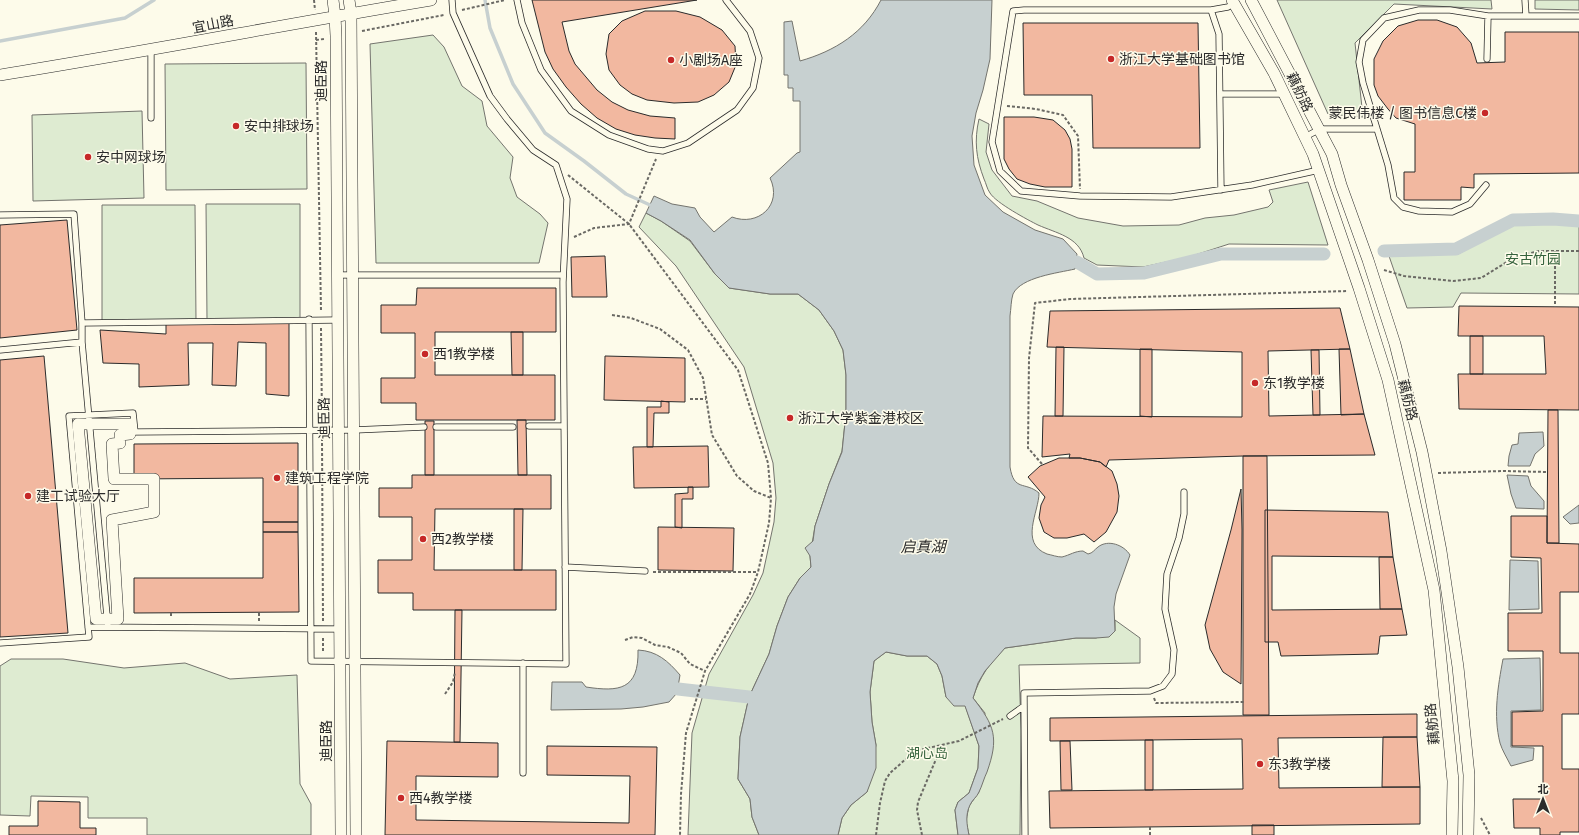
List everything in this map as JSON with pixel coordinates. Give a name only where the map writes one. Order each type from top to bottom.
[{"type":"street","name":"迪臣路","points":[[333,0],[336,16],[341,835]]},
{"type":"street","name":"迪臣路","points":[[349,0],[352,14],[356,835]]},
{"type":"street","name":"宜山路","points":[[0,75],[151,50],[431,0]]},
{"type":"street","name":"藕舫路","points":[[1251,0],[1332,154],[1341,185],[1368,260],[1395,344],[1422,452],[1441,551],[1458,667],[1469,775],[1468,835]]},
{"type":"street","name":"藕舫路","points":[[1233,2],[1274,73],[1313,154],[1359,288],[1388,380],[1398,418],[1434,590],[1453,781],[1452,835]]},
{"type":"street","points":[[90,420],[130,424],[130,434],[120,435],[120,443],[112,444],[114,479],[154,479],[154,512],[112,520],[118,619],[107,623],[96,619],[78,424],[90,420]]},
{"type":"lane","points":[[309,319],[311,661],[566,664],[563,275],[567,199],[556,165],[533,150],[490,96],[453,13],[452,0]]},
{"type":"lane","points":[[517,0],[522,23],[541,70],[571,111],[609,135],[648,149],[660,151],[688,143],[737,110],[754,88],[759,58],[750,31],[726,0]]},
{"type":"lane","points":[[1525,0],[1526,16]]},
{"type":"lane","points":[[1233,2],[1228,6],[1211,10],[1013,11],[992,142],[1000,171],[1021,191],[1080,196],[1171,197],[1252,185],[1319,170]]},
{"type":"lane","points":[[1211,10],[1219,34],[1221,190]]},
{"type":"lane","points":[[1486,185],[1470,204],[1452,212],[1419,211],[1403,208],[1394,198],[1388,165],[1363,84],[1359,62],[1363,40],[1384,18],[1419,10],[1450,10],[1488,16],[1579,16]]},
{"type":"lane","points":[[1487,59],[1488,16]]},
{"type":"lane","points":[[151,50],[151,118]]},
{"type":"lane","points":[[1220,94],[1284,94]]},
{"type":"lane","points":[[1305,137],[1320,129],[1377,129]]},
{"type":"lane","points":[[0,215],[74,214],[82,342],[90,420]]},
{"type":"lane","points":[[337,275],[563,275]]},
{"type":"lane","points":[[82,323],[309,319],[337,320]]},
{"type":"lane","points":[[0,350],[82,342]]},
{"type":"lane","points":[[0,643],[89,637],[69,416],[90,420],[134,413],[135,432],[424,428]]},
{"type":"lane","points":[[529,426],[564,426]]},
{"type":"lane","points":[[436,428],[513,427]]},
{"type":"lane","points":[[1024,835],[1024,693],[1150,691],[1163,686],[1172,674],[1174,650],[1165,608],[1167,574],[1179,538],[1184,514],[1184,492]]},
{"type":"lane","points":[[565,568],[645,571]]},
{"type":"lane","points":[[88,627],[107,623],[340,629]]},
{"type":"lane","points":[[523,663],[523,773]]},
{"type":"lane","points":[[1010,716],[1024,706]]},
{"type":"path","points":[[314,0],[316,20],[321,320],[323,661]]},
{"type":"path","points":[[352,33],[453,13],[465,8],[504,0]]},
{"type":"path","points":[[316,40],[336,36]]},
{"type":"path","points":[[998,106],[1036,109],[1063,115],[1078,136],[1080,196]]},
{"type":"path","points":[[629,224],[660,151]]},
{"type":"path","points":[[556,165],[629,224],[738,370],[768,463],[771,498],[769,523],[758,572],[750,594],[705,671],[686,732],[681,794],[680,835]]},
{"type":"path","points":[[565,243],[580,233],[594,228],[629,224]]},
{"type":"path","points":[[1381,269],[1404,276],[1453,281],[1481,278],[1515,257],[1539,251],[1579,251]]},
{"type":"path","points":[[1555,251],[1555,307]]},
{"type":"path","points":[[1042,464],[1028,448],[1029,358],[1035,303],[1070,299],[1344,292],[1359,288]]},
{"type":"path","points":[[612,315],[632,318],[660,329],[688,350],[703,378],[712,435],[737,476],[754,490],[771,498]]},
{"type":"path","points":[[690,399],[706,399]]},
{"type":"path","points":[[1438,473],[1503,471],[1547,472]]},
{"type":"path","points":[[645,571],[665,573],[758,572]]},
{"type":"path","points":[[625,640],[633,637],[642,638],[655,645],[668,646],[681,653],[690,664],[705,671]]},
{"type":"path","points":[[445,694],[453,682],[458,662]]},
{"type":"path","points":[[1150,691],[1156,703],[1244,702]]},
{"type":"path","points":[[876,835],[880,803],[885,780],[890,773],[915,751],[959,741],[1010,716]]},
{"type":"path","points":[[922,835],[917,810],[918,802],[939,752],[937,746]]},
{"type":"path","points":[[1479,815],[1490,835]]},
{"type":"path","points":[[1150,826],[1150,835]]},
{"type":"green space","points":[[1277,0],[1491,0],[1492,9],[1394,4],[1355,43],[1363,117],[1328,114]]},
{"type":"green space","points":[[1535,0],[1579,0],[1579,10],[1535,9]]},
{"type":"green space","points":[[433,35],[444,47],[462,86],[482,101],[487,126],[513,157],[510,178],[517,197],[540,214],[548,223],[539,263],[376,263],[370,44]]},
{"type":"green space","name":"安中排球场","points":[[306,63],[307,189],[166,190],[165,64]]},
{"type":"green space","name":"安中网球场","points":[[142,111],[144,198],[33,201],[32,115]]},
{"type":"green space","points":[[979,119],[989,124],[986,152],[992,170],[1012,196],[1037,201],[1078,218],[1123,226],[1179,225],[1205,218],[1234,215],[1268,207],[1273,202],[1269,190],[1308,182],[1328,245],[1229,244],[1189,257],[1143,267],[1097,265],[1084,258],[1077,245],[1072,240],[1038,225],[1005,206],[993,197],[987,188],[978,157],[976,142]]},
{"type":"green space","points":[[206,204],[300,204],[300,320],[207,320]]},
{"type":"green space","points":[[102,205],[195,205],[196,321],[102,322]]},
{"type":"green space","points":[[646,213],[661,221],[690,241],[715,274],[729,288],[770,294],[798,294],[819,310],[834,331],[843,350],[846,375],[846,413],[842,451],[815,526],[810,556],[811,567],[800,578],[788,597],[777,626],[769,654],[749,697],[740,737],[738,779],[750,799],[752,817],[759,835],[688,835],[692,733],[709,674],[753,595],[763,573],[774,522],[776,498],[773,463],[744,367],[676,266],[639,227]]},
{"type":"green space","name":"安古竹园","points":[[1514,224],[1579,226],[1579,294],[1461,293],[1453,307],[1407,308],[1389,256],[1458,254]]},
{"type":"green space","points":[[1115,620],[1140,638],[1140,663],[1019,665],[1021,730],[1020,835],[969,835],[966,821],[969,806],[979,792],[985,713],[973,698],[979,683],[994,659],[1005,648],[1076,638],[1096,638],[1115,631]]},
{"type":"green space","name":"湖心岛","points":[[886,652],[907,656],[927,656],[937,664],[942,676],[946,697],[965,705],[979,746],[978,768],[969,793],[958,802],[955,810],[958,835],[838,835],[842,818],[851,805],[867,792],[876,745],[872,722],[870,692],[874,661]]},
{"type":"green space","points":[[11,659],[63,659],[124,668],[185,663],[230,679],[297,675],[300,784],[311,804],[311,835],[147,835],[147,818],[88,818],[88,797],[31,796],[30,816],[0,815],[0,666]]},
{"type":"water","name":"启真湖","points":[[881,0],[992,0],[990,59],[976,113],[972,136],[974,165],[985,195],[1003,212],[1035,230],[1063,239],[1077,254],[1075,269],[1050,274],[1024,283],[1017,288],[1013,294],[1010,316],[1010,467],[1014,480],[1017,483],[1034,489],[1039,493],[1032,526],[1032,535],[1034,542],[1039,549],[1047,554],[1062,557],[1080,551],[1090,554],[1098,547],[1106,543],[1111,543],[1124,548],[1130,555],[1116,594],[1114,607],[1115,631],[1109,637],[1076,638],[1005,648],[985,671],[978,683],[973,698],[990,725],[994,741],[991,760],[987,772],[979,792],[971,803],[967,812],[969,835],[958,835],[955,810],[958,802],[969,793],[978,768],[979,746],[965,706],[954,706],[946,697],[942,676],[937,664],[927,656],[907,656],[886,652],[874,661],[870,692],[872,722],[876,745],[876,768],[867,792],[851,805],[842,818],[838,835],[759,835],[752,817],[750,799],[738,779],[740,737],[749,697],[769,654],[777,626],[788,597],[800,578],[811,567],[810,556],[805,548],[813,541],[815,526],[829,484],[842,452],[846,413],[846,375],[843,350],[834,331],[819,310],[798,294],[770,294],[729,288],[715,274],[690,240],[646,213],[654,196],[672,204],[695,208],[700,217],[714,232],[732,217],[751,219],[766,211],[771,205],[773,197],[773,188],[770,178],[797,153],[800,152],[800,101],[793,101],[793,88],[788,88],[788,75],[784,75],[784,22],[792,21],[800,61],[825,52],[847,39],[866,22]]},
{"type":"water","points":[[1543,432],[1544,446],[1535,454],[1530,466],[1508,466],[1512,445],[1518,444],[1519,433]]},
{"type":"water","points":[[1507,475],[1528,476],[1531,486],[1544,501],[1544,509],[1516,508]]},
{"type":"water","points":[[1579,505],[1579,523],[1570,524],[1563,517]]},
{"type":"water","points":[[1510,560],[1538,561],[1539,609],[1509,610]]},
{"type":"water","points":[[638,650],[651,652],[662,658],[680,675],[677,693],[669,702],[621,709],[551,710],[552,682],[582,682],[586,687],[608,689],[617,688],[631,681],[635,673]]},
{"type":"water","points":[[1540,658],[1541,710],[1511,711],[1511,747],[1534,748],[1533,760],[1511,766],[1500,743],[1497,722],[1498,690],[1503,659]]},
{"type":"building","points":[[532,0],[697,0],[562,22],[569,51],[575,64],[597,90],[612,102],[628,110],[650,116],[675,118],[675,139],[635,135],[616,129],[597,118],[581,104],[553,69],[545,52]]},
{"type":"building","name":"小剧场A座","points":[[645,11],[676,11],[700,17],[722,30],[735,46],[736,65],[729,82],[714,95],[698,102],[674,103],[647,100],[632,94],[620,85],[609,70],[606,54],[609,34],[622,21]]},
{"type":"building","name":"蒙民伟楼 / 图书信息C楼","points":[[1418,20],[1437,20],[1457,27],[1471,43],[1477,63],[1505,62],[1505,32],[1579,32],[1579,173],[1474,174],[1474,188],[1461,187],[1461,200],[1404,200],[1404,172],[1415,172],[1415,124],[1396,118],[1378,96],[1374,85],[1374,59],[1383,41],[1398,26]]},
{"type":"building","name":"浙江大学基础图书馆","points":[[1023,23],[1198,23],[1200,148],[1093,148],[1092,95],[1024,95]]},
{"type":"building","points":[[1004,117],[1034,117],[1053,120],[1065,130],[1070,139],[1072,149],[1072,187],[1045,187],[1030,184],[1017,179],[1009,169],[1004,159]]},
{"type":"building","points":[[67,220],[77,330],[0,338],[0,225]]},
{"type":"building","points":[[605,256],[607,297],[572,297],[571,257]]},
{"type":"building","name":"西1教学楼","points":[[417,288],[556,288],[556,332],[435,332],[435,375],[555,375],[555,420],[416,420],[416,403],[381,403],[381,378],[415,378],[415,333],[381,333],[381,305],[416,305]]},
{"type":"building","points":[[1459,306],[1579,307],[1579,410],[1459,409],[1458,374],[1546,374],[1544,336],[1458,336]]},
{"type":"building","name":"东1教学楼","points":[[1340,308],[1350,349],[1268,351],[1269,416],[1364,414],[1375,455],[1243,456],[1109,460],[1106,467],[1100,462],[1080,458],[1069,458],[1070,454],[1042,457],[1043,416],[1242,417],[1242,352],[1047,347],[1050,311]]},
{"type":"building","points":[[289,323],[289,396],[266,394],[266,343],[238,342],[236,386],[212,385],[213,343],[188,343],[189,385],[139,387],[139,364],[103,363],[100,330],[166,334],[166,324]]},
{"type":"building","points":[[511,332],[523,332],[523,375],[512,375]]},
{"type":"building","points":[[1470,336],[1483,336],[1483,374],[1470,374]]},
{"type":"building","points":[[1056,347],[1064,347],[1063,416],[1055,416]]},
{"type":"building","points":[[1140,349],[1152,349],[1152,417],[1140,416]]},
{"type":"building","points":[[1339,349],[1350,349],[1364,414],[1341,415]]},
{"type":"building","points":[[1311,350],[1319,350],[1320,415],[1313,415]]},
{"type":"building","name":"建工试验大厅","points":[[44,356],[68,633],[0,637],[0,360]]},
{"type":"building","points":[[605,356],[685,358],[685,402],[604,400]]},
{"type":"building","points":[[661,401],[669,402],[669,413],[654,413],[653,447],[647,447],[647,407],[661,407]]},
{"type":"building","points":[[1548,410],[1558,410],[1559,543],[1547,543]]},
{"type":"building","points":[[517,420],[526,420],[527,475],[518,475]]},
{"type":"building","points":[[425,421],[434,421],[434,475],[425,475]]},
{"type":"building","points":[[298,443],[298,522],[263,522],[263,478],[134,479],[134,444]]},
{"type":"building","points":[[708,446],[709,487],[634,488],[633,447]]},
{"type":"building","points":[[1243,456],[1267,456],[1269,715],[1243,715]]},
{"type":"building","points":[[1059,458],[1080,458],[1100,462],[1112,471],[1117,484],[1119,496],[1117,512],[1106,532],[1094,542],[1084,534],[1067,538],[1054,538],[1044,532],[1039,518],[1041,505],[1045,497],[1028,477],[1040,466]]},
{"type":"building","name":"西2教学楼","points":[[412,475],[551,475],[551,509],[435,509],[434,570],[556,570],[556,610],[413,610],[413,593],[378,593],[378,560],[412,560],[412,517],[379,517],[379,488],[412,488]]},
{"type":"building","points":[[688,487],[693,487],[693,499],[682,499],[682,528],[675,527],[675,494],[688,493]]},
{"type":"building","points":[[1241,489],[1241,684],[1223,672],[1210,649],[1205,625]]},
{"type":"building","points":[[514,509],[523,509],[522,570],[514,570]]},
{"type":"building","points":[[1265,510],[1388,512],[1393,557],[1272,556],[1272,610],[1402,609],[1407,635],[1380,636],[1378,654],[1281,656],[1278,642],[1265,642]]},
{"type":"building","points":[[1511,516],[1547,516],[1547,543],[1579,544],[1579,592],[1560,592],[1560,653],[1579,653],[1579,714],[1562,714],[1562,769],[1579,769],[1579,832],[1560,832],[1560,835],[1540,835],[1540,828],[1514,828],[1513,799],[1543,799],[1543,746],[1512,746],[1512,712],[1543,711],[1543,651],[1508,651],[1508,613],[1542,613],[1541,558],[1511,557]]},
{"type":"building","points":[[263,522],[298,522],[298,532],[263,532]]},
{"type":"building","points":[[658,527],[734,528],[733,571],[658,570]]},
{"type":"building","points":[[263,532],[298,532],[299,612],[134,613],[134,578],[263,578]]},
{"type":"building","points":[[1379,557],[1393,557],[1402,609],[1380,609]]},
{"type":"building","points":[[455,610],[462,610],[460,742],[454,742]]},
{"type":"building","name":"东3教学楼","points":[[1417,714],[1417,737],[1278,738],[1279,788],[1420,787],[1420,824],[1050,828],[1049,791],[1243,789],[1242,739],[1050,741],[1050,718]]},
{"type":"building","points":[[1383,737],[1417,737],[1420,787],[1382,787]]},
{"type":"building","points":[[1145,740],[1153,740],[1153,790],[1145,790]]},
{"type":"building","name":"西4教学楼","points":[[387,741],[498,743],[498,777],[416,776],[416,820],[629,823],[630,776],[547,775],[547,746],[657,747],[655,835],[385,835]]},
{"type":"building","points":[[1060,741],[1070,741],[1072,790],[1061,790]]},
{"type":"building","points":[[38,801],[80,802],[80,828],[96,828],[96,835],[9,835],[9,826],[38,826]]},
{"type":"building","points":[[1252,825],[1274,825],[1274,835],[1252,835]]},
{"type":"waterway","points":[[0,41],[125,18],[154,0]]},
{"type":"waterway","points":[[485,0],[490,28],[513,84],[545,133],[626,194],[650,205]]},
{"type":"waterway","points":[[1384,251],[1456,249],[1513,220],[1553,219],[1579,221]]},
{"type":"waterway","points":[[1077,262],[1097,274],[1144,273],[1221,254],[1324,254]]},
{"type":"waterway","points":[[678,689],[749,697]]},
{"type":"place","name":"浙江大学基础图书馆","points":[[1111,59]]},
{"type":"place","name":"小剧场A座","points":[[671,60]]},
{"type":"place","name":"蒙民伟楼 / 图书信息C楼","points":[[1485,113]]},
{"type":"place","name":"安中排球场","points":[[236,126]]},
{"type":"place","name":"安中网球场","points":[[88,157]]},
{"type":"place","name":"西1教学楼","points":[[425,354]]},
{"type":"place","name":"东1教学楼","points":[[1255,383]]},
{"type":"place","name":"浙江大学紫金港校区","points":[[790,418]]},
{"type":"place","name":"建筑工程学院","points":[[277,478]]},
{"type":"place","name":"建工试验大厅","points":[[28,496]]},
{"type":"place","name":"西2教学楼","points":[[423,539]]},
{"type":"place","name":"东3教学楼","points":[[1260,764]]},
{"type":"place","name":"西4教学楼","points":[[401,798]]}]
